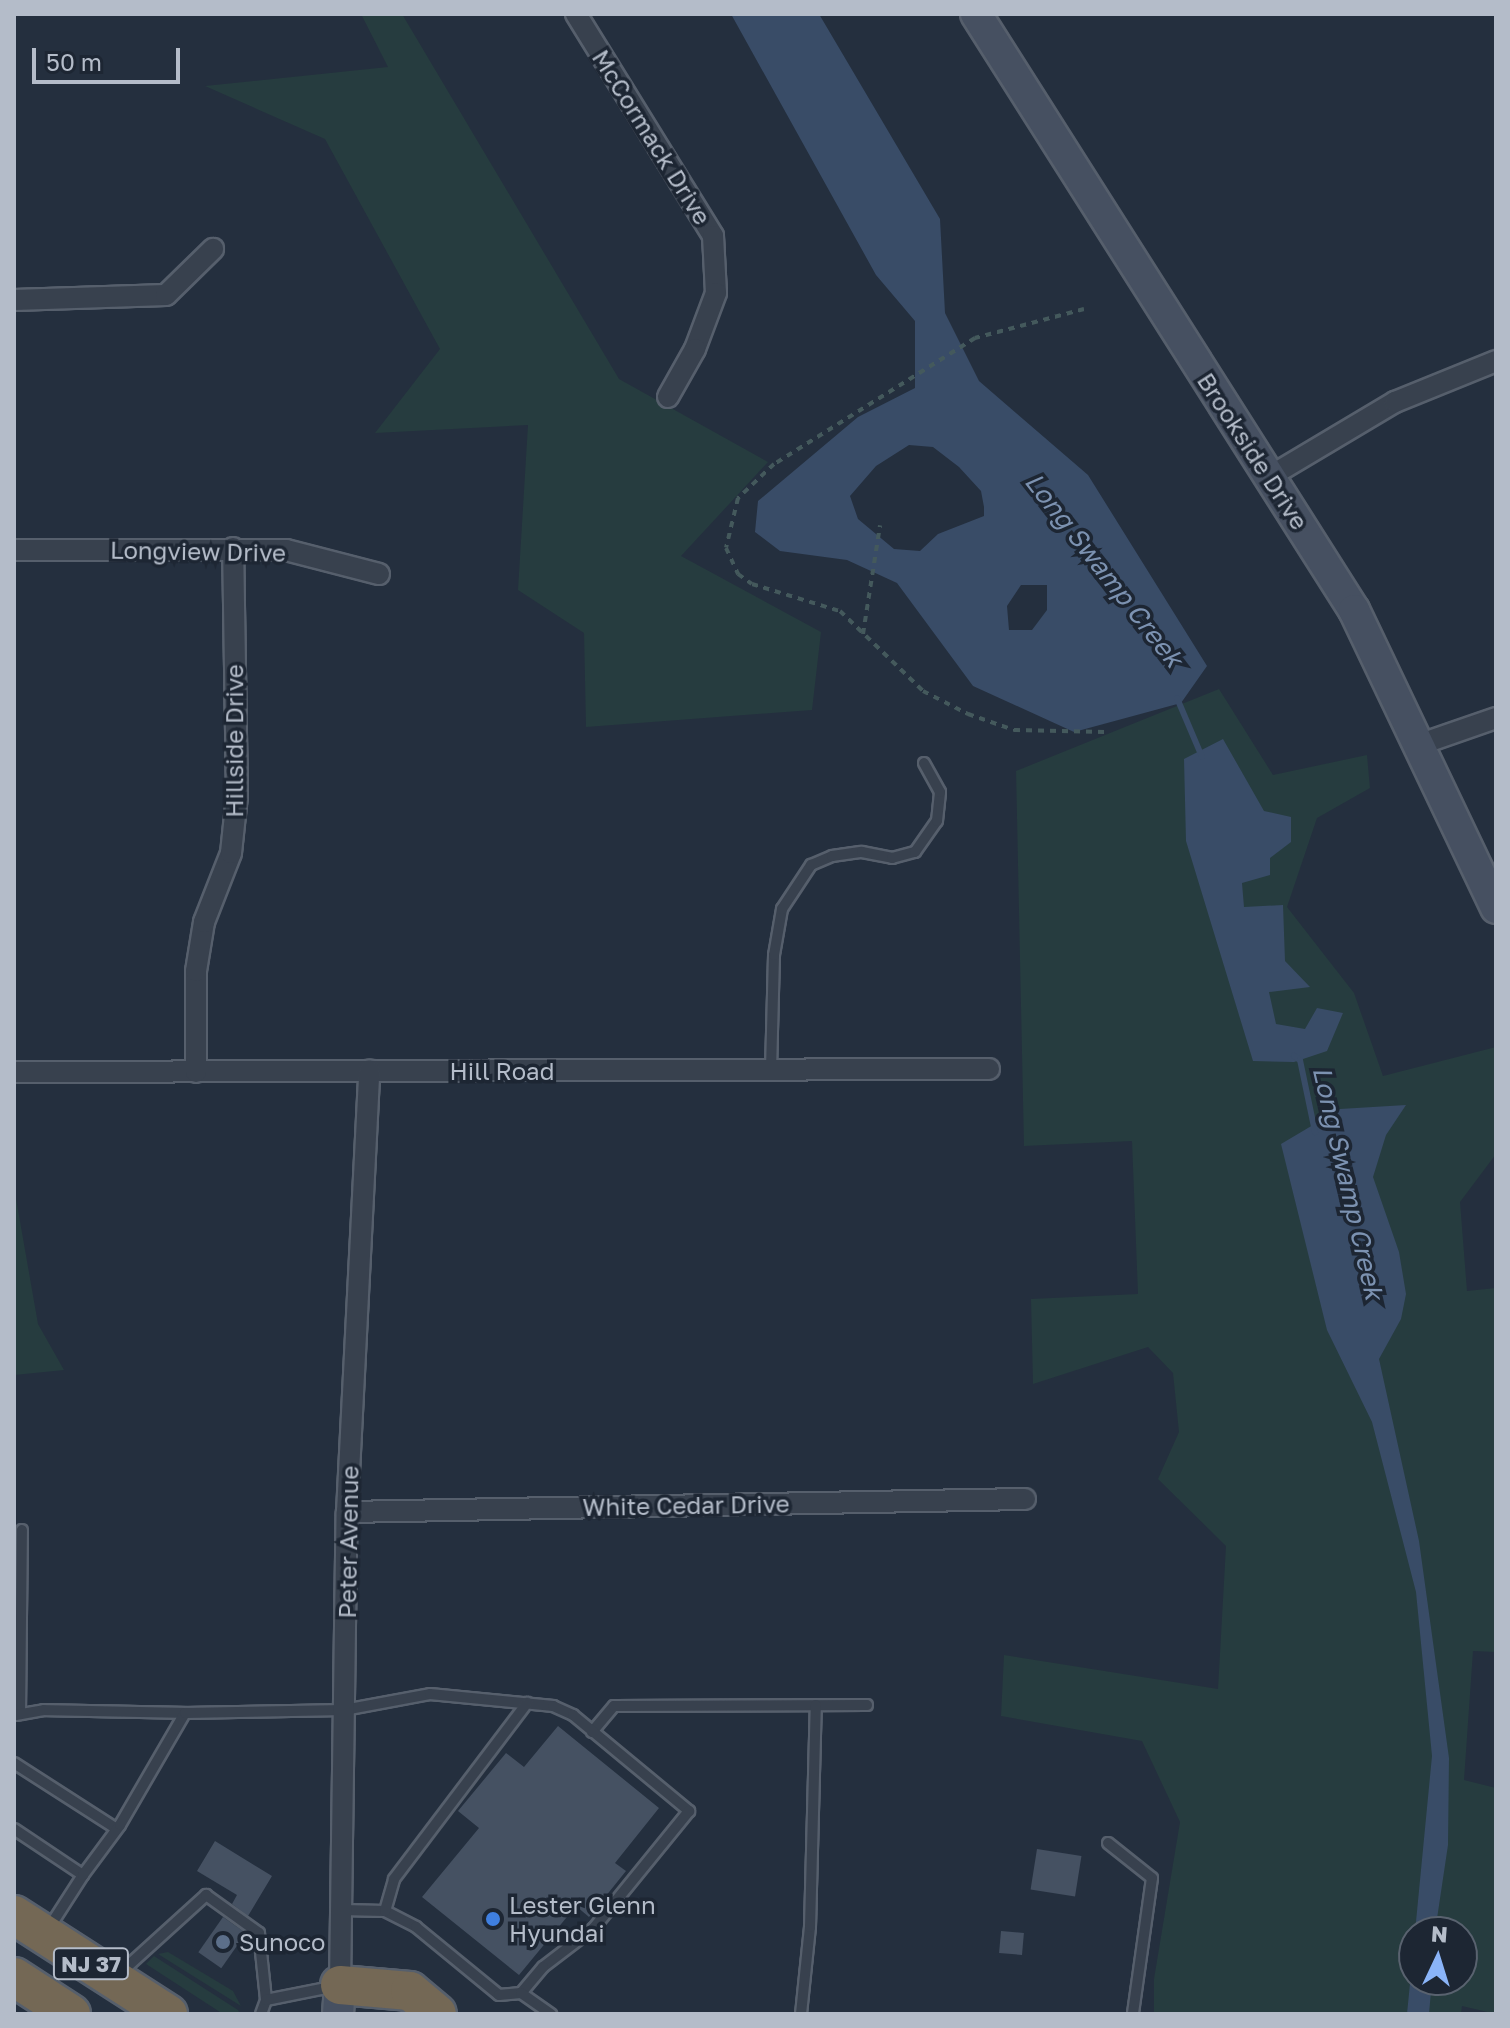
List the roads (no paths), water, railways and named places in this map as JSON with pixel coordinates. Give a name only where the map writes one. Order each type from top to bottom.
[{"type":"highway","name":"NJ 37","points":[[14,1915],[168,2014]]},
{"type":"highway","points":[[339,2000],[410,1991],[437,2014]]},
{"type":"highway","name":"NJ 37","points":[[32,1995],[71,2014]]},
{"type":"street","name":"McCormack Drive","points":[[576,14],[713,236],[716,293],[695,349],[668,397]]},
{"type":"street","name":"Brookside Drive","points":[[976,14],[1354,610],[1421,744],[1496,908]]},
{"type":"street","points":[[14,300],[166,295],[213,249]]},
{"type":"street","points":[[1269,477],[1395,402],[1496,361]]},
{"type":"street","name":"Hillside Drive","points":[[196,1072],[196,971],[204,922],[231,853],[237,796],[233,548]]},
{"type":"street","name":"Longview Drive","points":[[14,550],[286,550],[379,574]]},
{"type":"street","points":[[1421,744],[1496,718]]},
{"type":"street","name":"Hill Road","points":[[14,1072],[989,1069]]},
{"type":"street","name":"Peter Avenue","points":[[339,2000],[347,1512],[369,1071]]},
{"type":"street","name":"White Cedar Drive","points":[[347,1512],[1025,1499]]},
{"type":"lane","points":[[771,1070],[774,955],[782,909],[811,865],[832,856],[862,852],[892,858],[915,852],[937,821],[940,792],[924,763]]},
{"type":"lane","points":[[22,1530],[17,1715],[344,1710],[430,1694],[553,1706],[592,1732],[689,1811],[594,1928],[543,1967],[521,1993]]},
{"type":"lane","points":[[385,1911],[394,1879],[527,1703]]},
{"type":"lane","points":[[801,2014],[810,1927],[816,1705]]},
{"type":"lane","points":[[592,1732],[614,1706],[867,1705]]},
{"type":"lane","points":[[45,1935],[117,1829],[185,1713]]},
{"type":"lane","points":[[14,1763],[117,1829]]},
{"type":"lane","points":[[14,1829],[83,1875]]},
{"type":"lane","points":[[1108,1843],[1152,1878],[1133,2014]]},
{"type":"lane","points":[[114,1979],[206,1895],[259,1933],[266,2000],[261,2014]]},
{"type":"lane","points":[[342,1910],[385,1911],[416,1927],[499,1995],[521,1993],[551,2014]]},
{"type":"lane","points":[[266,2000],[339,2000]]},
{"type":"water","points":[[731,14],[819,14],[940,219],[945,313],[979,381],[1088,475],[1207,666],[1181,703],[1074,732],[973,686],[897,583],[847,560],[780,551],[755,532],[758,501],[858,417],[915,388],[915,321],[876,275]],"holes":[[[909,445],[933,447],[959,467],[981,491],[984,507],[984,516],[938,534],[920,551],[894,549],[858,519],[850,496],[876,466]],[[1021,585],[1047,585],[1047,610],[1032,630],[1009,630],[1007,606]]]},
{"type":"water","points":[[1223,739],[1264,811],[1291,817],[1291,842],[1270,858],[1270,875],[1242,883],[1244,907],[1283,905],[1285,961],[1310,987],[1269,992],[1276,1024],[1305,1029],[1317,1008],[1343,1013],[1327,1051],[1294,1062],[1253,1061],[1186,841],[1184,759]]},
{"type":"water","points":[[1406,1105],[1386,1135],[1373,1177],[1399,1252],[1406,1294],[1401,1319],[1379,1359],[1419,1541],[1449,1758],[1448,1845],[1437,1916],[1417,1916],[1432,1756],[1416,1592],[1372,1422],[1327,1330],[1281,1144],[1340,1109]]},
{"type":"water","points":[[1409,1996],[1431,1996],[1429,2014],[1407,2014]]},
{"type":"waterway","name":"Long Swamp Creek","points":[[1177,698],[1202,757]]},
{"type":"waterway","name":"Long Swamp Creek","points":[[1294,1056],[1300,1060],[1315,1132]]},
{"type":"place","name":"Lester Glenn Hyundai","points":[[493,1919]]},
{"type":"place","name":"Sunoco","points":[[223,1942]]}]
